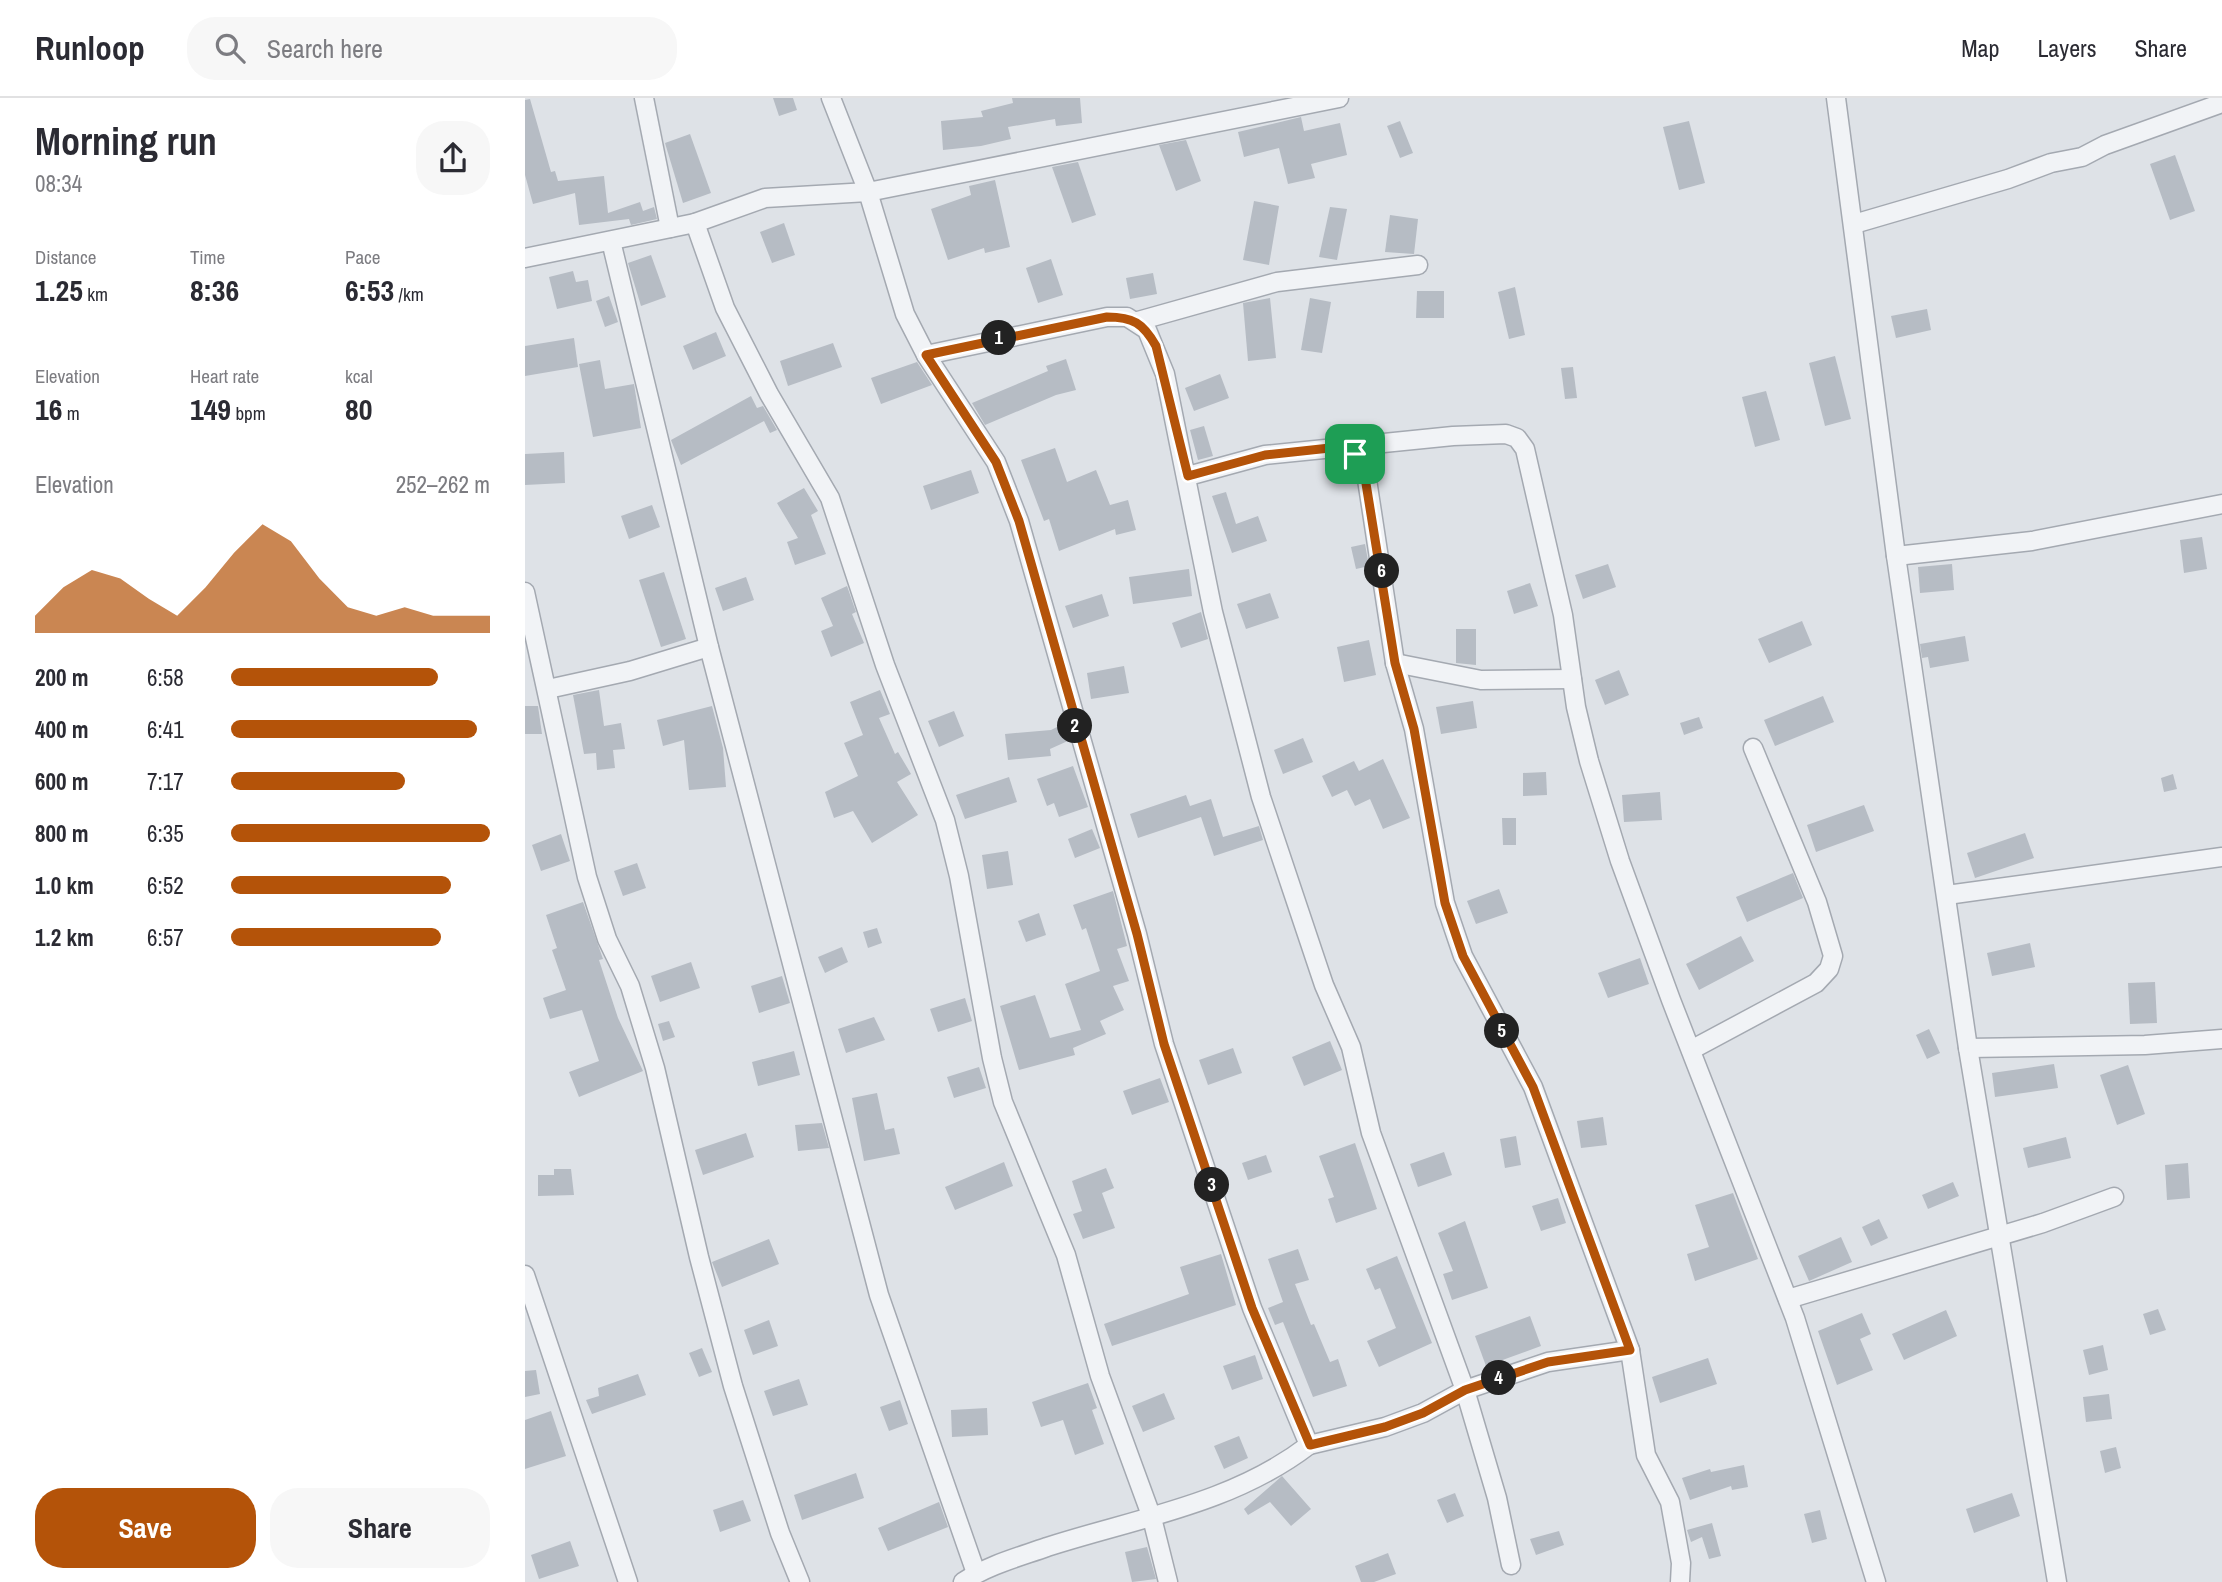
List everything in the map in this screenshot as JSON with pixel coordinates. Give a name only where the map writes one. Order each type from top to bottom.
[{"type":"street","points":[[645,98],[670,228]]},
{"type":"street","points":[[831,98],[868,192],[901,302],[926,355],[996,462],[1019,521],[1134,920],[1164,1044],[1252,1308],[1310,1445]]},
{"type":"street","points":[[525,258],[695,223],[765,198],[868,192],[1339,98]]},
{"type":"street","points":[[1836,98],[1896,556],[1968,1048],[2057,1582]]},
{"type":"street","points":[[1854,224],[2008,179],[2051,163],[2082,157],[2105,145],[2222,103]]},
{"type":"street","points":[[695,223],[725,308],[769,394],[831,498],[885,665],[945,820],[959,876],[992,1058],[1003,1102],[1066,1255],[1100,1376],[1152,1518],[1168,1582]]},
{"type":"street","points":[[611,241],[709,647],[879,1294],[970,1577],[1085,1535],[1152,1518],[1223,1493],[1262,1475],[1310,1445],[1385,1427],[1423,1413],[1465,1390],[1548,1362],[1630,1350]]},
{"type":"street","points":[[1138,321],[1277,282],[1418,265]]},
{"type":"street","points":[[926,355],[1107,317],[1127,317],[1138,321],[1156,346],[1188,476],[1213,612],[1261,797],[1324,985],[1350,1047],[1371,1133],[1465,1390],[1497,1498],[1511,1565]]},
{"type":"street","points":[[1188,476],[1265,455],[1486,433],[1517,438],[1525,449],[1563,615],[1576,707],[1619,861],[1789,1299],[1876,1582]]},
{"type":"street","points":[[1339,447],[1360,458],[1366,473],[1395,663],[1414,729],[1445,903],[1463,956],[1533,1087],[1630,1350],[1646,1455],[1671,1502],[1681,1563],[1680,1582]]},
{"type":"street","points":[[1896,556],[2032,541],[2222,505]]},
{"type":"street","points":[[525,592],[587,877],[607,939],[638,1009],[655,1068],[699,1257],[733,1387],[780,1533],[800,1582]]},
{"type":"street","points":[[548,689],[630,671],[709,647]]},
{"type":"street","points":[[1395,663],[1481,680],[1572,679]]},
{"type":"street","points":[[1691,1050],[1816,983],[1829,970],[1833,956],[1817,902],[1753,748]]},
{"type":"street","points":[[1947,895],[2222,857]]},
{"type":"street","points":[[1968,1048],[2145,1045],[2222,1039]]},
{"type":"street","points":[[1789,1299],[2114,1197]]},
{"type":"street","points":[[525,1275],[628,1582]]},
{"type":"building","points":[[773,98],[793,98],[797,110],[779,116]]},
{"type":"building","points":[[1012,98],[1080,98],[1082,123],[1056,126],[1055,119],[1008,127],[1011,139],[981,146],[943,150],[941,121],[983,117],[981,111],[1013,103]]},
{"type":"building","points":[[530,99],[551,172],[555,171],[558,181],[604,176],[608,213],[640,202],[643,211],[654,207],[657,219],[631,225],[629,219],[579,225],[575,193],[533,204],[525,175],[525,100]]},
{"type":"building","points":[[1301,117],[1304,131],[1340,123],[1347,155],[1311,164],[1315,178],[1288,184],[1279,148],[1244,157],[1238,132]]},
{"type":"building","points":[[1400,121],[1413,153],[1400,158],[1387,126]]},
{"type":"building","points":[[1689,121],[1705,183],[1679,190],[1663,127]]},
{"type":"building","points":[[690,134],[711,193],[683,203],[665,143]]},
{"type":"building","points":[[1186,140],[1201,181],[1176,191],[1159,145]]},
{"type":"building","points":[[2175,155],[2195,211],[2170,220],[2150,164]]},
{"type":"building","points":[[1078,162],[1096,215],[1072,223],[1052,167]]},
{"type":"building","points":[[995,180],[1010,247],[985,253],[984,248],[948,260],[931,209],[971,195],[969,186]]},
{"type":"building","points":[[1254,201],[1279,206],[1269,265],[1243,260]]},
{"type":"building","points":[[1330,207],[1347,209],[1337,260],[1319,257]]},
{"type":"building","points":[[1390,215],[1418,219],[1414,254],[1385,252]]},
{"type":"building","points":[[784,223],[795,255],[772,263],[760,232]]},
{"type":"building","points":[[651,255],[666,297],[641,306],[628,263]]},
{"type":"building","points":[[1051,259],[1063,295],[1038,303],[1026,268]]},
{"type":"building","points":[[573,271],[576,282],[588,280],[592,301],[557,309],[549,277]]},
{"type":"building","points":[[1153,273],[1157,294],[1130,299],[1126,278]]},
{"type":"building","points":[[1515,287],[1525,335],[1509,339],[1498,292]]},
{"type":"building","points":[[1417,291],[1444,291],[1444,318],[1416,318]]},
{"type":"building","points":[[609,296],[618,322],[605,327],[596,301]]},
{"type":"building","points":[[1270,298],[1276,358],[1248,361],[1243,303]]},
{"type":"building","points":[[1310,298],[1331,302],[1322,353],[1301,350]]},
{"type":"building","points":[[1927,309],[1931,330],[1896,338],[1891,316]]},
{"type":"building","points":[[716,332],[726,356],[693,370],[683,346]]},
{"type":"building","points":[[574,338],[578,367],[525,376],[525,346]]},
{"type":"building","points":[[833,343],[842,367],[788,386],[780,361]]},
{"type":"building","points":[[1835,356],[1851,419],[1825,426],[1809,363]]},
{"type":"building","points":[[1066,359],[1076,390],[1056,395],[985,425],[972,403],[1048,371],[1046,366]]},
{"type":"building","points":[[600,360],[605,389],[634,384],[641,428],[593,437],[579,364]]},
{"type":"building","points":[[917,362],[932,385],[881,404],[871,378]]},
{"type":"building","points":[[1573,367],[1577,398],[1565,399],[1561,368]]},
{"type":"building","points":[[1220,374],[1229,398],[1194,411],[1185,388]]},
{"type":"building","points":[[1766,391],[1780,440],[1755,447],[1742,397]]},
{"type":"building","points":[[751,396],[757,408],[763,406],[777,430],[770,433],[764,421],[681,465],[671,440]]},
{"type":"building","points":[[1204,426],[1213,456],[1198,460],[1190,430]]},
{"type":"building","points":[[1055,448],[1067,482],[1096,470],[1110,505],[1128,500],[1136,530],[1116,535],[1115,529],[1059,551],[1049,519],[1044,521],[1021,460]]},
{"type":"building","points":[[564,452],[565,483],[525,485],[525,454]]},
{"type":"building","points":[[971,470],[979,493],[931,510],[923,486]]},
{"type":"building","points":[[804,488],[818,511],[811,515],[826,554],[795,565],[787,542],[798,538],[777,503]]},
{"type":"building","points":[[1226,492],[1236,524],[1258,516],[1267,541],[1232,553],[1212,496]]},
{"type":"building","points":[[652,505],[660,527],[629,539],[621,516]]},
{"type":"building","points":[[2202,537],[2207,569],[2184,573],[2180,540]]},
{"type":"building","points":[[1365,544],[1369,566],[1356,569],[1351,547]]},
{"type":"building","points":[[1608,564],[1616,587],[1583,599],[1575,575]]},
{"type":"building","points":[[1952,564],[1954,590],[1920,593],[1918,567]]},
{"type":"building","points":[[1189,569],[1192,596],[1133,604],[1129,577]]},
{"type":"building","points":[[664,572],[686,639],[661,647],[639,580]]},
{"type":"building","points":[[746,577],[754,600],[723,611],[715,588]]},
{"type":"building","points":[[1530,583],[1538,606],[1514,614],[1507,591]]},
{"type":"building","points":[[847,586],[856,612],[852,614],[864,643],[831,657],[821,631],[833,626],[821,598]]},
{"type":"building","points":[[1270,593],[1279,618],[1246,629],[1237,604]]},
{"type":"building","points":[[1102,594],[1109,616],[1073,628],[1065,606]]},
{"type":"building","points":[[1201,612],[1208,639],[1181,648],[1172,623]]},
{"type":"building","points":[[1802,621],[1812,645],[1769,663],[1758,639]]},
{"type":"building","points":[[1456,629],[1476,629],[1476,665],[1456,663]]},
{"type":"building","points":[[1965,636],[1969,661],[1930,668],[1928,657],[1922,658],[1920,644]]},
{"type":"building","points":[[1369,640],[1376,675],[1344,682],[1337,647]]},
{"type":"building","points":[[1124,666],[1129,693],[1091,699],[1087,673]]},
{"type":"building","points":[[1619,670],[1629,695],[1605,705],[1595,680]]},
{"type":"building","points":[[599,690],[604,726],[621,723],[625,749],[613,750],[615,768],[597,770],[596,753],[584,754],[573,695]]},
{"type":"building","points":[[880,690],[890,714],[879,718],[895,754],[898,752],[911,774],[897,782],[918,815],[872,843],[853,811],[834,818],[825,792],[858,776],[844,743],[863,735],[850,702]]},
{"type":"building","points":[[1823,696],[1834,722],[1775,746],[1764,720]]},
{"type":"building","points":[[1473,701],[1477,728],[1441,734],[1436,707]]},
{"type":"building","points":[[525,706],[538,706],[542,734],[525,734]]},
{"type":"building","points":[[712,706],[723,748],[726,787],[689,790],[684,740],[663,746],[657,720]]},
{"type":"building","points":[[954,711],[964,736],[939,747],[928,721]]},
{"type":"building","points":[[1699,717],[1703,728],[1684,735],[1680,723]]},
{"type":"building","points":[[1063,724],[1070,740],[1050,749],[1051,756],[1008,760],[1005,734],[1051,730]]},
{"type":"building","points":[[1303,738],[1313,762],[1283,774],[1274,750]]},
{"type":"building","points":[[1383,759],[1410,818],[1383,829],[1370,799],[1355,806],[1347,790],[1332,797],[1322,776],[1354,761],[1359,771]]},
{"type":"building","points":[[1073,766],[1088,807],[1059,817],[1054,803],[1047,806],[1037,779]]},
{"type":"building","points":[[1546,772],[1547,795],[1523,796],[1523,773]]},
{"type":"building","points":[[2173,774],[2177,789],[2164,792],[2161,778]]},
{"type":"building","points":[[1009,777],[1017,802],[965,819],[956,795]]},
{"type":"building","points":[[1660,792],[1662,820],[1624,822],[1622,795]]},
{"type":"building","points":[[1186,795],[1190,806],[1211,799],[1223,837],[1259,826],[1263,840],[1214,856],[1201,817],[1138,838],[1130,814]]},
{"type":"building","points":[[1864,805],[1874,831],[1816,852],[1807,825]]},
{"type":"building","points":[[1502,818],[1516,818],[1516,845],[1503,845]]},
{"type":"building","points":[[1092,829],[1100,848],[1075,858],[1068,839]]},
{"type":"building","points":[[2025,833],[2034,858],[1975,878],[1967,853]]},
{"type":"building","points":[[561,834],[570,861],[541,871],[532,845]]},
{"type":"building","points":[[1008,851],[1013,885],[987,889],[982,855]]},
{"type":"building","points":[[637,863],[646,888],[623,896],[614,871]]},
{"type":"building","points":[[1793,873],[1803,898],[1747,922],[1736,897]]},
{"type":"building","points":[[1499,889],[1508,913],[1476,924],[1467,901]]},
{"type":"building","points":[[1113,891],[1127,946],[1117,949],[1129,981],[1113,986],[1124,1010],[1100,1021],[1106,1034],[1073,1048],[1075,1055],[1019,1070],[1000,1006],[1035,995],[1050,1038],[1081,1030],[1065,984],[1100,971],[1086,928],[1082,930],[1073,905]]},
{"type":"building","points":[[583,902],[603,959],[599,960],[618,1018],[643,1071],[579,1097],[569,1072],[599,1061],[582,1010],[550,1019],[543,998],[566,990],[552,950],[557,948],[546,915]]},
{"type":"building","points":[[1039,913],[1046,935],[1026,942],[1018,921]]},
{"type":"building","points":[[877,928],[882,943],[868,948],[863,932]]},
{"type":"building","points":[[1741,936],[1754,961],[1699,990],[1686,964]]},
{"type":"building","points":[[2030,943],[2035,967],[1992,976],[1987,953]]},
{"type":"building","points":[[842,947],[848,962],[825,973],[818,957]]},
{"type":"building","points":[[1640,958],[1649,984],[1608,998],[1598,973]]},
{"type":"building","points":[[691,962],[700,988],[660,1002],[651,976]]},
{"type":"building","points":[[782,976],[790,1003],[759,1013],[751,986]]},
{"type":"building","points":[[2155,982],[2157,1023],[2130,1024],[2128,983]]},
{"type":"building","points":[[965,998],[972,1021],[938,1032],[930,1009]]},
{"type":"building","points":[[874,1017],[885,1040],[846,1053],[838,1029]]},
{"type":"building","points":[[669,1021],[675,1037],[663,1041],[658,1024]]},
{"type":"building","points":[[1929,1029],[1940,1053],[1927,1059],[1916,1035]]},
{"type":"building","points":[[1330,1041],[1342,1070],[1304,1086],[1292,1057]]},
{"type":"building","points":[[1233,1048],[1242,1073],[1208,1085],[1199,1060]]},
{"type":"building","points":[[794,1051],[800,1075],[758,1086],[752,1062]]},
{"type":"building","points":[[2054,1064],[2058,1088],[1995,1097],[1992,1073]]},
{"type":"building","points":[[2128,1065],[2145,1114],[2117,1125],[2100,1075]]},
{"type":"building","points":[[979,1067],[986,1088],[954,1098],[947,1077]]},
{"type":"building","points":[[1160,1078],[1169,1102],[1132,1115],[1123,1091]]},
{"type":"building","points":[[877,1093],[885,1130],[894,1128],[900,1154],[864,1161],[852,1098]]},
{"type":"building","points":[[1603,1117],[1607,1145],[1581,1148],[1577,1121]]},
{"type":"building","points":[[822,1123],[829,1148],[798,1151],[795,1125]]},
{"type":"building","points":[[746,1133],[754,1157],[703,1175],[695,1150]]},
{"type":"building","points":[[1516,1136],[1521,1165],[1505,1168],[1500,1139]]},
{"type":"building","points":[[2066,1137],[2071,1158],[2028,1168],[2023,1148]]},
{"type":"building","points":[[1355,1143],[1377,1209],[1336,1223],[1328,1199],[1334,1197],[1319,1156]]},
{"type":"building","points":[[1444,1152],[1452,1175],[1418,1187],[1410,1164]]},
{"type":"building","points":[[1266,1155],[1272,1172],[1248,1180],[1242,1163]]},
{"type":"building","points":[[1004,1162],[1013,1186],[955,1210],[945,1187]]},
{"type":"building","points":[[2188,1163],[2190,1198],[2167,1200],[2165,1165]]},
{"type":"building","points":[[1106,1168],[1114,1188],[1102,1193],[1115,1228],[1083,1239],[1073,1214],[1082,1211],[1072,1181]]},
{"type":"building","points":[[554,1169],[571,1169],[574,1195],[538,1196],[538,1175],[554,1175]]},
{"type":"building","points":[[1953,1182],[1959,1196],[1928,1209],[1922,1195]]},
{"type":"building","points":[[1733,1193],[1758,1259],[1695,1281],[1687,1254],[1709,1247],[1695,1205]]},
{"type":"building","points":[[1558,1198],[1566,1223],[1541,1231],[1532,1206]]},
{"type":"building","points":[[1879,1219],[1888,1238],[1871,1246],[1862,1227]]},
{"type":"building","points":[[1465,1221],[1488,1288],[1452,1300],[1443,1274],[1453,1271],[1438,1233]]},
{"type":"building","points":[[1841,1237],[1852,1262],[1809,1281],[1798,1256]]},
{"type":"building","points":[[769,1239],[779,1264],[722,1287],[712,1262]]},
{"type":"building","points":[[1298,1249],[1309,1280],[1295,1284],[1311,1325],[1314,1324],[1330,1362],[1338,1359],[1347,1386],[1313,1397],[1283,1322],[1275,1325],[1268,1308],[1283,1302],[1268,1259]]},
{"type":"building","points":[[1221,1254],[1236,1305],[1112,1346],[1104,1324],[1189,1294],[1180,1267]]},
{"type":"building","points":[[1397,1256],[1432,1343],[1379,1367],[1367,1341],[1396,1328],[1380,1288],[1375,1290],[1366,1269]]},
{"type":"building","points":[[2158,1309],[2166,1330],[2150,1335],[2143,1314]]},
{"type":"building","points":[[1946,1310],[1957,1336],[1904,1360],[1892,1334]]},
{"type":"building","points":[[1862,1313],[1871,1334],[1860,1339],[1873,1370],[1837,1385],[1818,1331]]},
{"type":"building","points":[[1530,1316],[1541,1346],[1486,1366],[1475,1336]]},
{"type":"building","points":[[769,1320],[778,1346],[753,1355],[744,1330]]},
{"type":"building","points":[[2103,1345],[2108,1370],[2089,1375],[2083,1350]]},
{"type":"building","points":[[702,1348],[712,1372],[699,1377],[689,1353]]},
{"type":"building","points":[[1255,1355],[1263,1379],[1232,1390],[1223,1366]]},
{"type":"building","points":[[1708,1358],[1717,1384],[1660,1403],[1652,1377]]},
{"type":"building","points":[[536,1370],[540,1394],[525,1397],[525,1371]]},
{"type":"building","points":[[638,1374],[646,1395],[592,1414],[586,1400],[599,1396],[598,1388]]},
{"type":"building","points":[[799,1379],[808,1405],[773,1416],[764,1391]]},
{"type":"building","points":[[1088,1383],[1097,1408],[1092,1410],[1104,1444],[1075,1455],[1063,1420],[1041,1427],[1032,1402]]},
{"type":"building","points":[[1164,1393],[1175,1419],[1143,1432],[1132,1406]]},
{"type":"building","points":[[2109,1394],[2112,1419],[2086,1422],[2083,1397]]},
{"type":"building","points":[[900,1400],[908,1424],[889,1431],[880,1407]]},
{"type":"building","points":[[987,1408],[988,1435],[952,1437],[951,1410]]},
{"type":"building","points":[[551,1411],[566,1456],[525,1469],[525,1420]]},
{"type":"building","points":[[1239,1436],[1248,1458],[1224,1469],[1214,1446]]},
{"type":"building","points":[[2116,1447],[2121,1468],[2105,1473],[2100,1451]]},
{"type":"building","points":[[1744,1465],[1748,1487],[1732,1490],[1731,1486],[1690,1500],[1682,1478],[1710,1469],[1711,1472]]},
{"type":"building","points":[[856,1473],[864,1498],[802,1520],[794,1495]]},
{"type":"building","points":[[1282,1476],[1311,1509],[1291,1526],[1270,1502],[1248,1515],[1244,1509]]},
{"type":"building","points":[[1455,1493],[1464,1516],[1447,1523],[1437,1500]]},
{"type":"building","points":[[2012,1493],[2020,1516],[1974,1533],[1966,1509]]},
{"type":"building","points":[[743,1500],[751,1521],[720,1532],[713,1510]]},
{"type":"building","points":[[939,1502],[948,1527],[888,1551],[878,1528]]},
{"type":"building","points":[[1820,1510],[1827,1539],[1812,1543],[1804,1514]]},
{"type":"building","points":[[1712,1523],[1721,1556],[1709,1559],[1702,1537],[1691,1542],[1687,1530]]},
{"type":"building","points":[[1559,1531],[1564,1545],[1536,1555],[1530,1539]]},
{"type":"building","points":[[570,1541],[579,1566],[539,1579],[531,1555]]},
{"type":"building","points":[[1147,1547],[1156,1579],[1132,1582],[1125,1552]]},
{"type":"building","points":[[1388,1553],[1396,1574],[1374,1582],[1361,1582],[1355,1566]]},
{"type":"route","points":[[1107,317],[1127,317],[1138,321],[1147,330],[1156,346],[1188,476],[1265,455],[1339,447],[1355,454],[1360,458],[1366,473],[1395,663],[1414,729],[1436,868],[1445,903],[1463,956],[1533,1087],[1630,1350],[1548,1362],[1465,1390],[1423,1413],[1385,1427],[1310,1445],[1252,1308],[1164,1044],[1119,867],[1082,749],[1036,574],[1019,521],[996,462],[926,355],[1107,317]]}]
